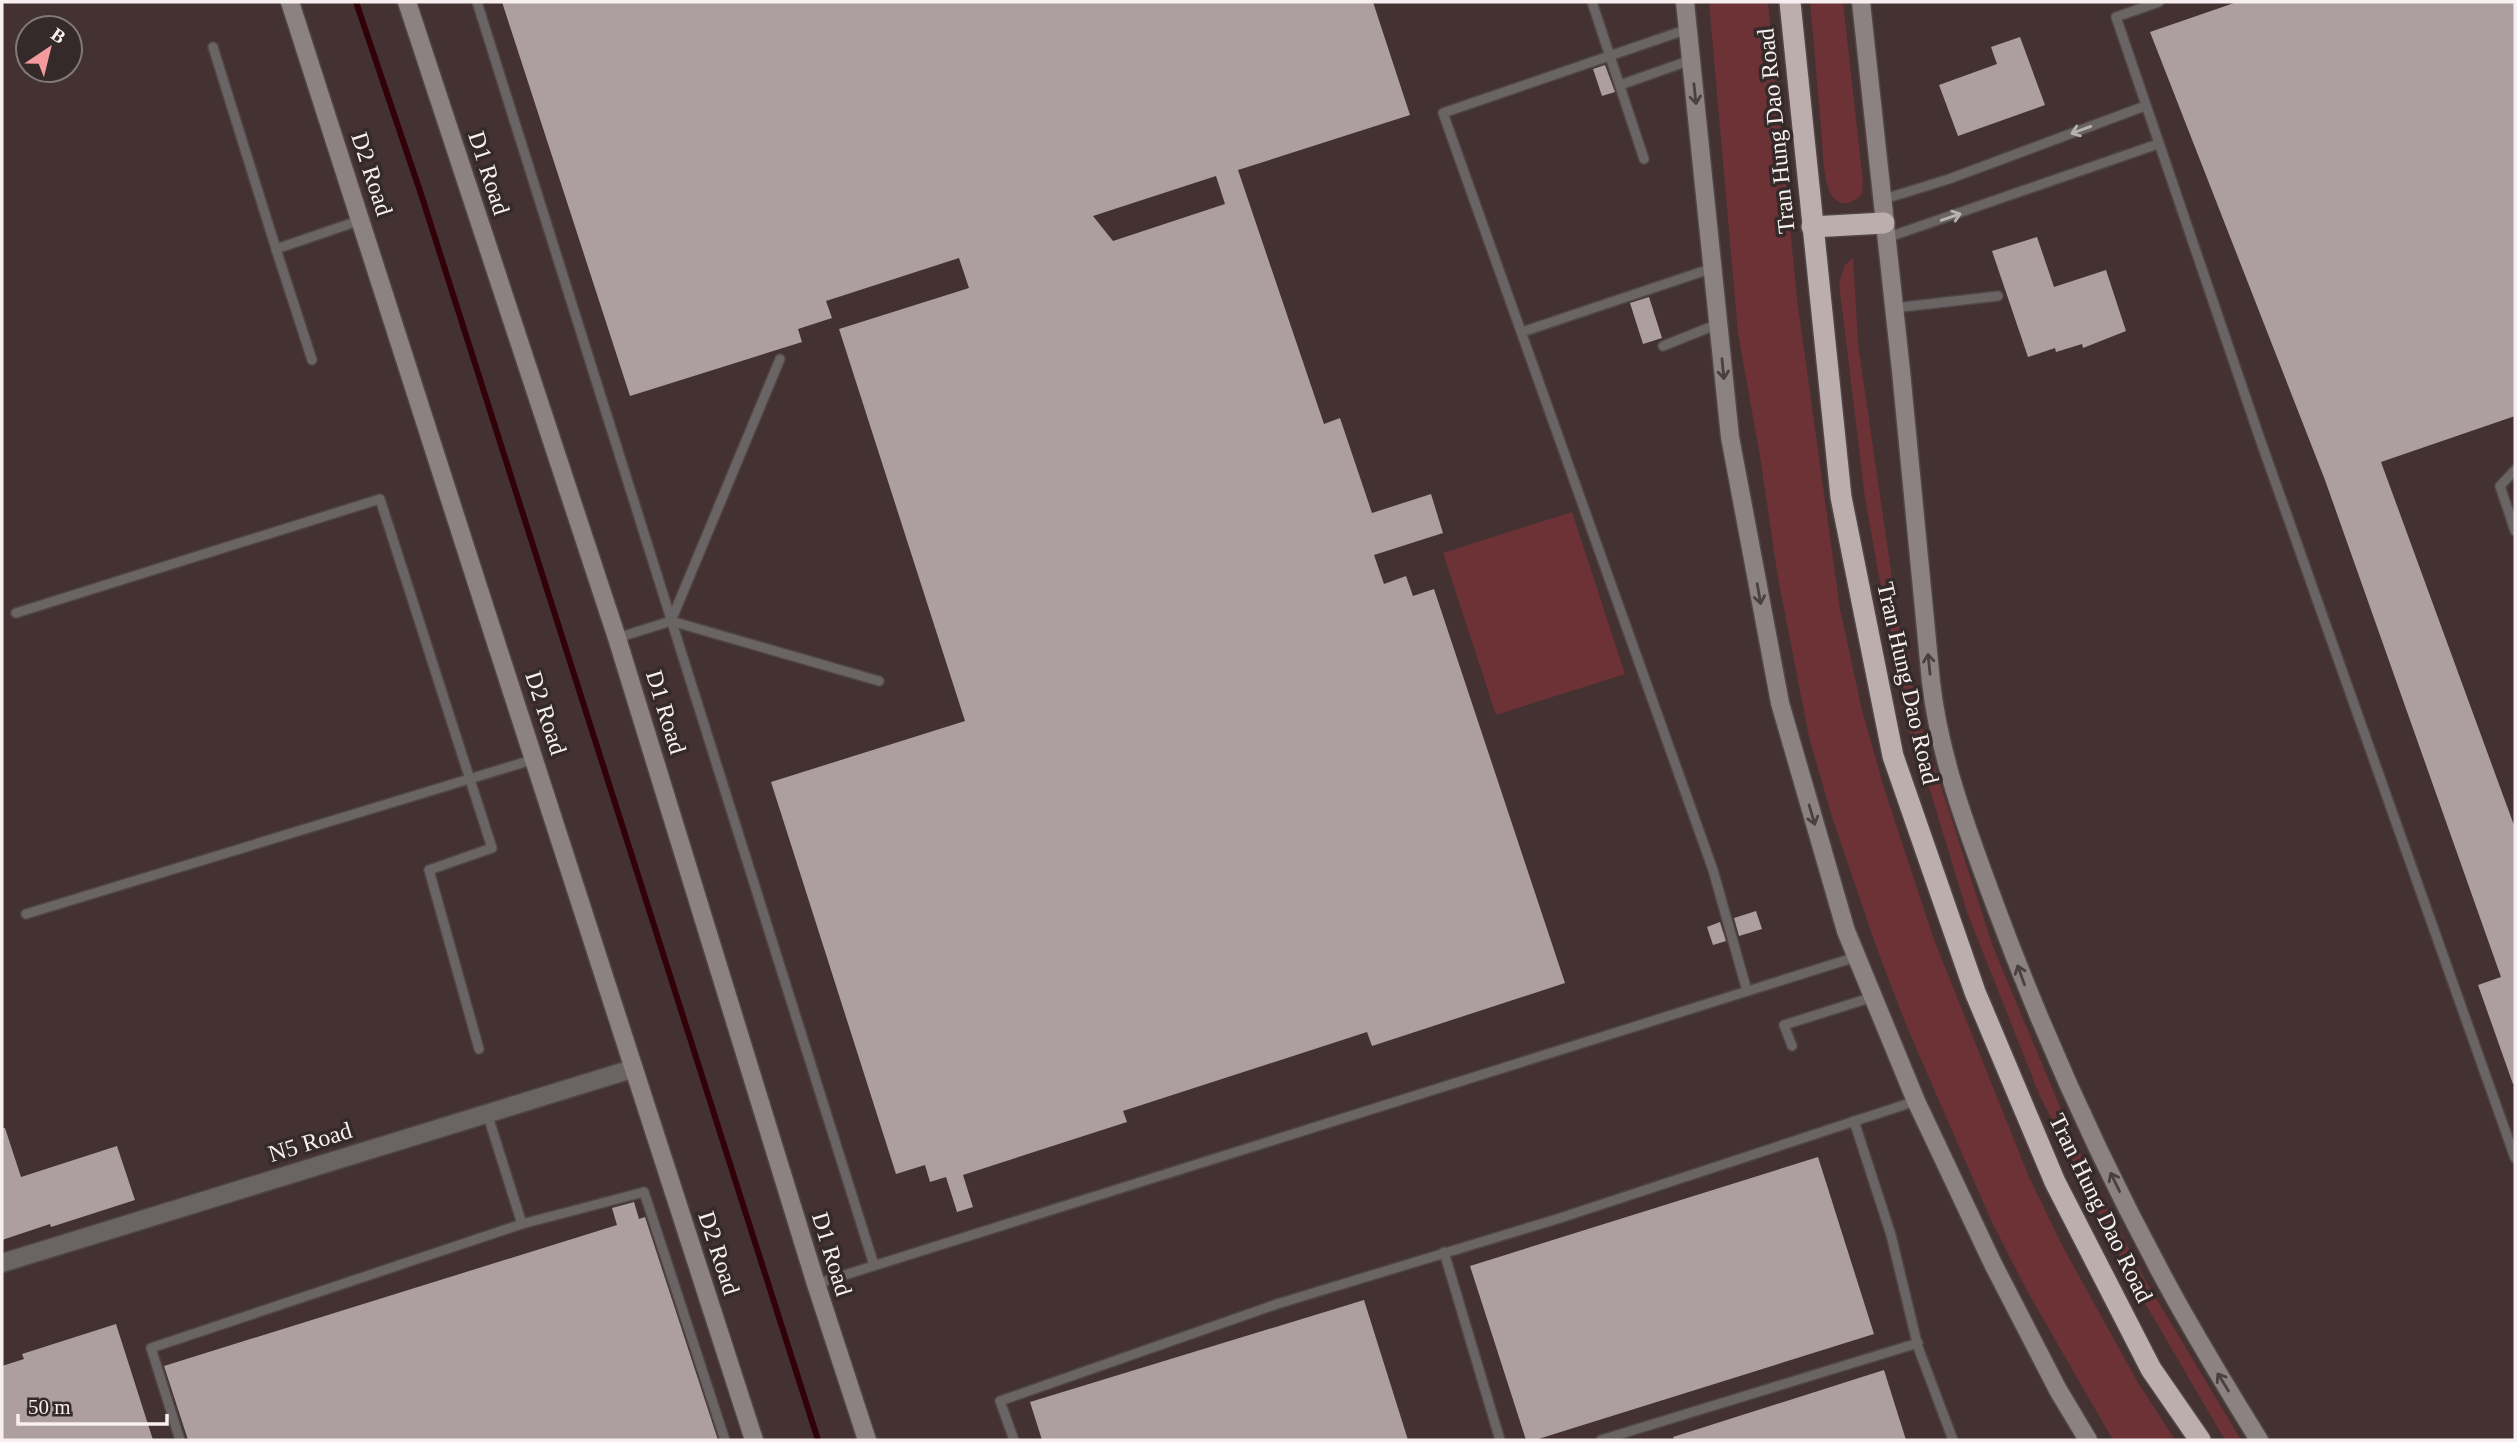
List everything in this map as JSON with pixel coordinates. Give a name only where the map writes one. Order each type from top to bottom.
[{"type":"highway","name":"Tran Hung Dao Road","points":[[1790,2],[1841,497],[1893,756],[1975,992],[2055,1182],[2151,1369],[2200,1440]]},
{"type":"highway","points":[[1812,227],[1885,230]]},
{"type":"main road","name":"D2 Road","points":[[290,2],[535,759],[632,1069],[754,1440]]},
{"type":"main road","name":"D1 Road","points":[[407,2],[617,638],[816,1284],[867,1440]]},
{"type":"main road","points":[[1685,2],[1730,437],[1780,703],[1846,931],[1916,1101],[1993,1264],[2058,1390],[2088,1440]]},
{"type":"main road","name":"Tran Hung Dao Road","points":[[1861,2],[1936,719],[1945,758],[1962,815],[2029,995],[2101,1153],[2176,1301],[2259,1440]]},
{"type":"street","name":"N5 Road","points":[[2,1263],[632,1069]]},
{"type":"lane","points":[[477,2],[874,1265]]},
{"type":"lane","points":[[1592,2],[1644,159]]},
{"type":"lane","points":[[2159,2],[2116,17],[2260,439],[2515,1158]]},
{"type":"lane","points":[[1688,29],[1444,113],[1713,870],[1747,991]]},
{"type":"lane","points":[[213,47],[312,360]]},
{"type":"lane","points":[[1619,85],[1691,60]]},
{"type":"lane","points":[[1881,200],[1949,179],[2145,106]]},
{"type":"lane","points":[[1885,230],[2158,144]]},
{"type":"lane","points":[[276,249],[361,220]]},
{"type":"lane","points":[[1522,332],[1713,268]]},
{"type":"lane","points":[[1894,308],[1998,296]]},
{"type":"lane","points":[[1662,346],[1718,324]]},
{"type":"lane","points":[[671,621],[780,359]]},
{"type":"lane","points":[[2515,470],[2500,486],[2515,531]]},
{"type":"lane","points":[[16,613],[380,499],[492,849],[429,870],[479,1049]]},
{"type":"lane","points":[[617,638],[671,621],[879,681]]},
{"type":"lane","points":[[26,914],[535,759]]},
{"type":"lane","points":[[816,1284],[1856,957]]},
{"type":"lane","points":[[1793,1046],[1784,1025],[1873,997]]},
{"type":"lane","points":[[1014,1440],[1000,1401],[1277,1304],[1557,1219],[1916,1101]]},
{"type":"lane","points":[[487,1113],[522,1224]]},
{"type":"lane","points":[[1854,1121],[1891,1235],[1918,1343],[1953,1440]]},
{"type":"lane","points":[[180,1440],[151,1348],[522,1224],[644,1192],[724,1440]]},
{"type":"lane","points":[[1444,1252],[1500,1440]]},
{"type":"lane","points":[[1601,1440],[1918,1343]]},
{"type":"shaded area","points":[[2,2],[2515,2],[2515,1440],[2,1440]]},
{"type":"shaded area","points":[[1709,2],[1768,2],[1797,299],[1840,609],[1862,710],[1884,788],[1933,937],[2029,1177],[2063,1247],[2137,1381],[2175,1440],[2113,1440],[2026,1289],[1991,1220],[1907,1027],[1832,817],[1809,737],[1778,578],[1738,333]]},
{"type":"shaded area","points":[[1810,2],[1843,2],[1863,183],[1862,194],[1849,203],[1840,202],[1832,196],[1825,175]]},
{"type":"shaded area","points":[[1853,258],[1858,344],[1903,654],[1909,653],[1917,712],[1993,947],[2076,1145],[2144,1278],[2241,1440],[2225,1440],[2135,1286],[2039,1094],[1967,912],[1929,787],[1905,721],[1865,498],[1839,283],[1845,265]]},
{"type":"shaded area","points":[[1572,512],[1625,674],[1496,715],[1443,553]]},
{"type":"building","points":[[502,2],[1373,2],[1410,115],[1238,170],[1324,424],[1340,418],[1372,513],[1431,494],[1443,533],[1374,555],[1384,584],[1406,576],[1413,596],[1434,589],[1565,983],[1372,1046],[1367,1032],[1123,1111],[1127,1122],[963,1175],[973,1207],[957,1212],[946,1177],[930,1182],[925,1165],[896,1174],[771,782],[965,721],[839,329],[969,288],[959,258],[826,301],[832,318],[798,329],[802,342],[630,396]],"holes":[[[1216,176],[1225,204],[1113,241],[1093,216]]]},
{"type":"building","points":[[2237,2],[2515,2],[2515,416],[2381,462],[2515,828],[2513,1084],[2478,985],[2501,977],[2325,480],[2150,32]]},
{"type":"building","points":[[2020,37],[2045,105],[1958,136],[1939,85],[1997,64],[1991,47]]},
{"type":"building","points":[[1605,65],[1615,92],[1602,96],[1593,69]]},
{"type":"building","points":[[2037,237],[2054,287],[2106,270],[2126,331],[2083,348],[2082,344],[2056,352],[2055,348],[2028,357],[1992,251]]},
{"type":"building","points":[[1649,297],[1662,338],[1643,344],[1630,303]]},
{"type":"building","points":[[1756,911],[1762,929],[1739,936],[1734,918]]},
{"type":"building","points":[[1720,922],[1726,941],[1713,945],[1707,927]]},
{"type":"building","points":[[2,1128],[5,1128],[21,1177],[117,1146],[135,1200],[2,1240]]},
{"type":"building","points":[[1818,1157],[1874,1334],[1535,1440],[1526,1440],[1470,1266]]},
{"type":"building","points":[[634,1202],[639,1219],[645,1217],[718,1440],[188,1440],[164,1366],[617,1225],[612,1208]]},
{"type":"building","points":[[1364,1300],[1408,1440],[1042,1440],[1030,1402]]},
{"type":"building","points":[[116,1324],[153,1440],[2,1440],[2,1366],[24,1359],[22,1354]]},
{"type":"building","points":[[1884,1370],[1906,1440],[1674,1440],[1673,1437]]},
{"type":"waterway","points":[[356,2],[421,194],[818,1440]]}]
